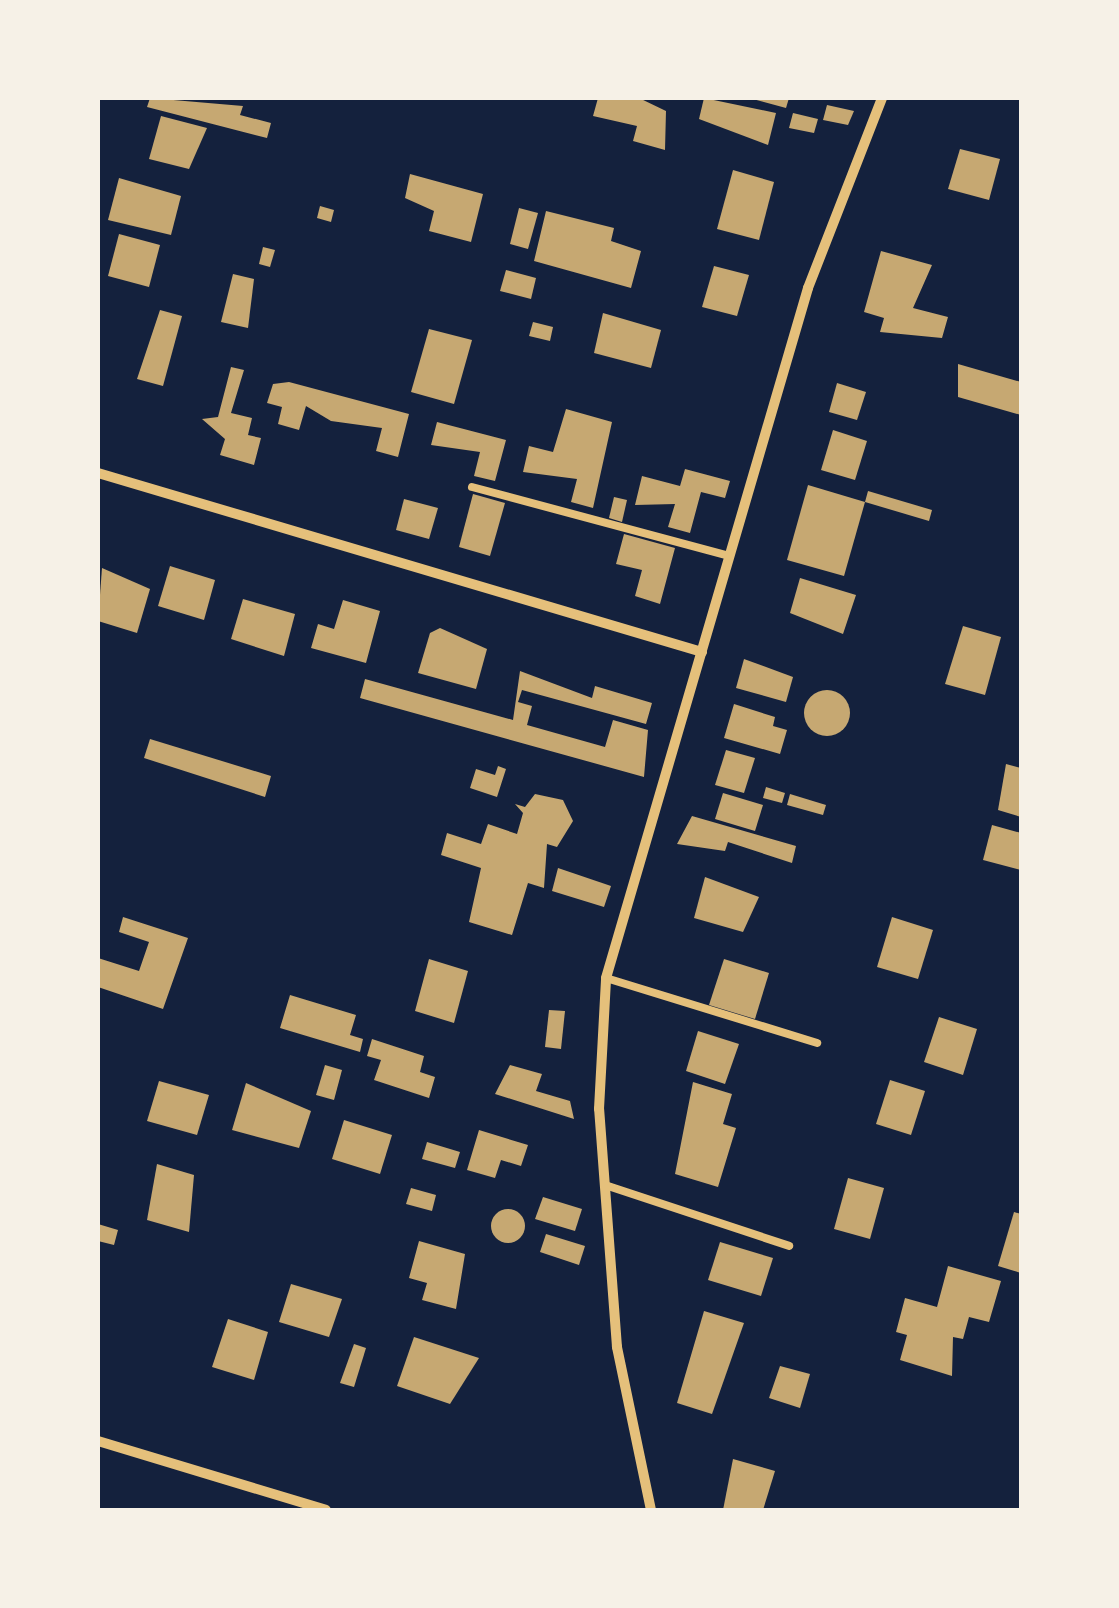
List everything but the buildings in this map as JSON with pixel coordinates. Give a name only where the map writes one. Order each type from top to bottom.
[{"type":"street","points":[[651,1510],[622,1390],[598,1053],[606,978],[808,288],[882,98]]},
{"type":"street","points":[[98,473],[702,652]]},
{"type":"street","points":[[98,1442],[326,1510]]},
{"type":"lane","points":[[472,487],[730,556]]},
{"type":"lane","points":[[606,978],[817,1043]]},
{"type":"lane","points":[[605,1185],[789,1246]]}]
